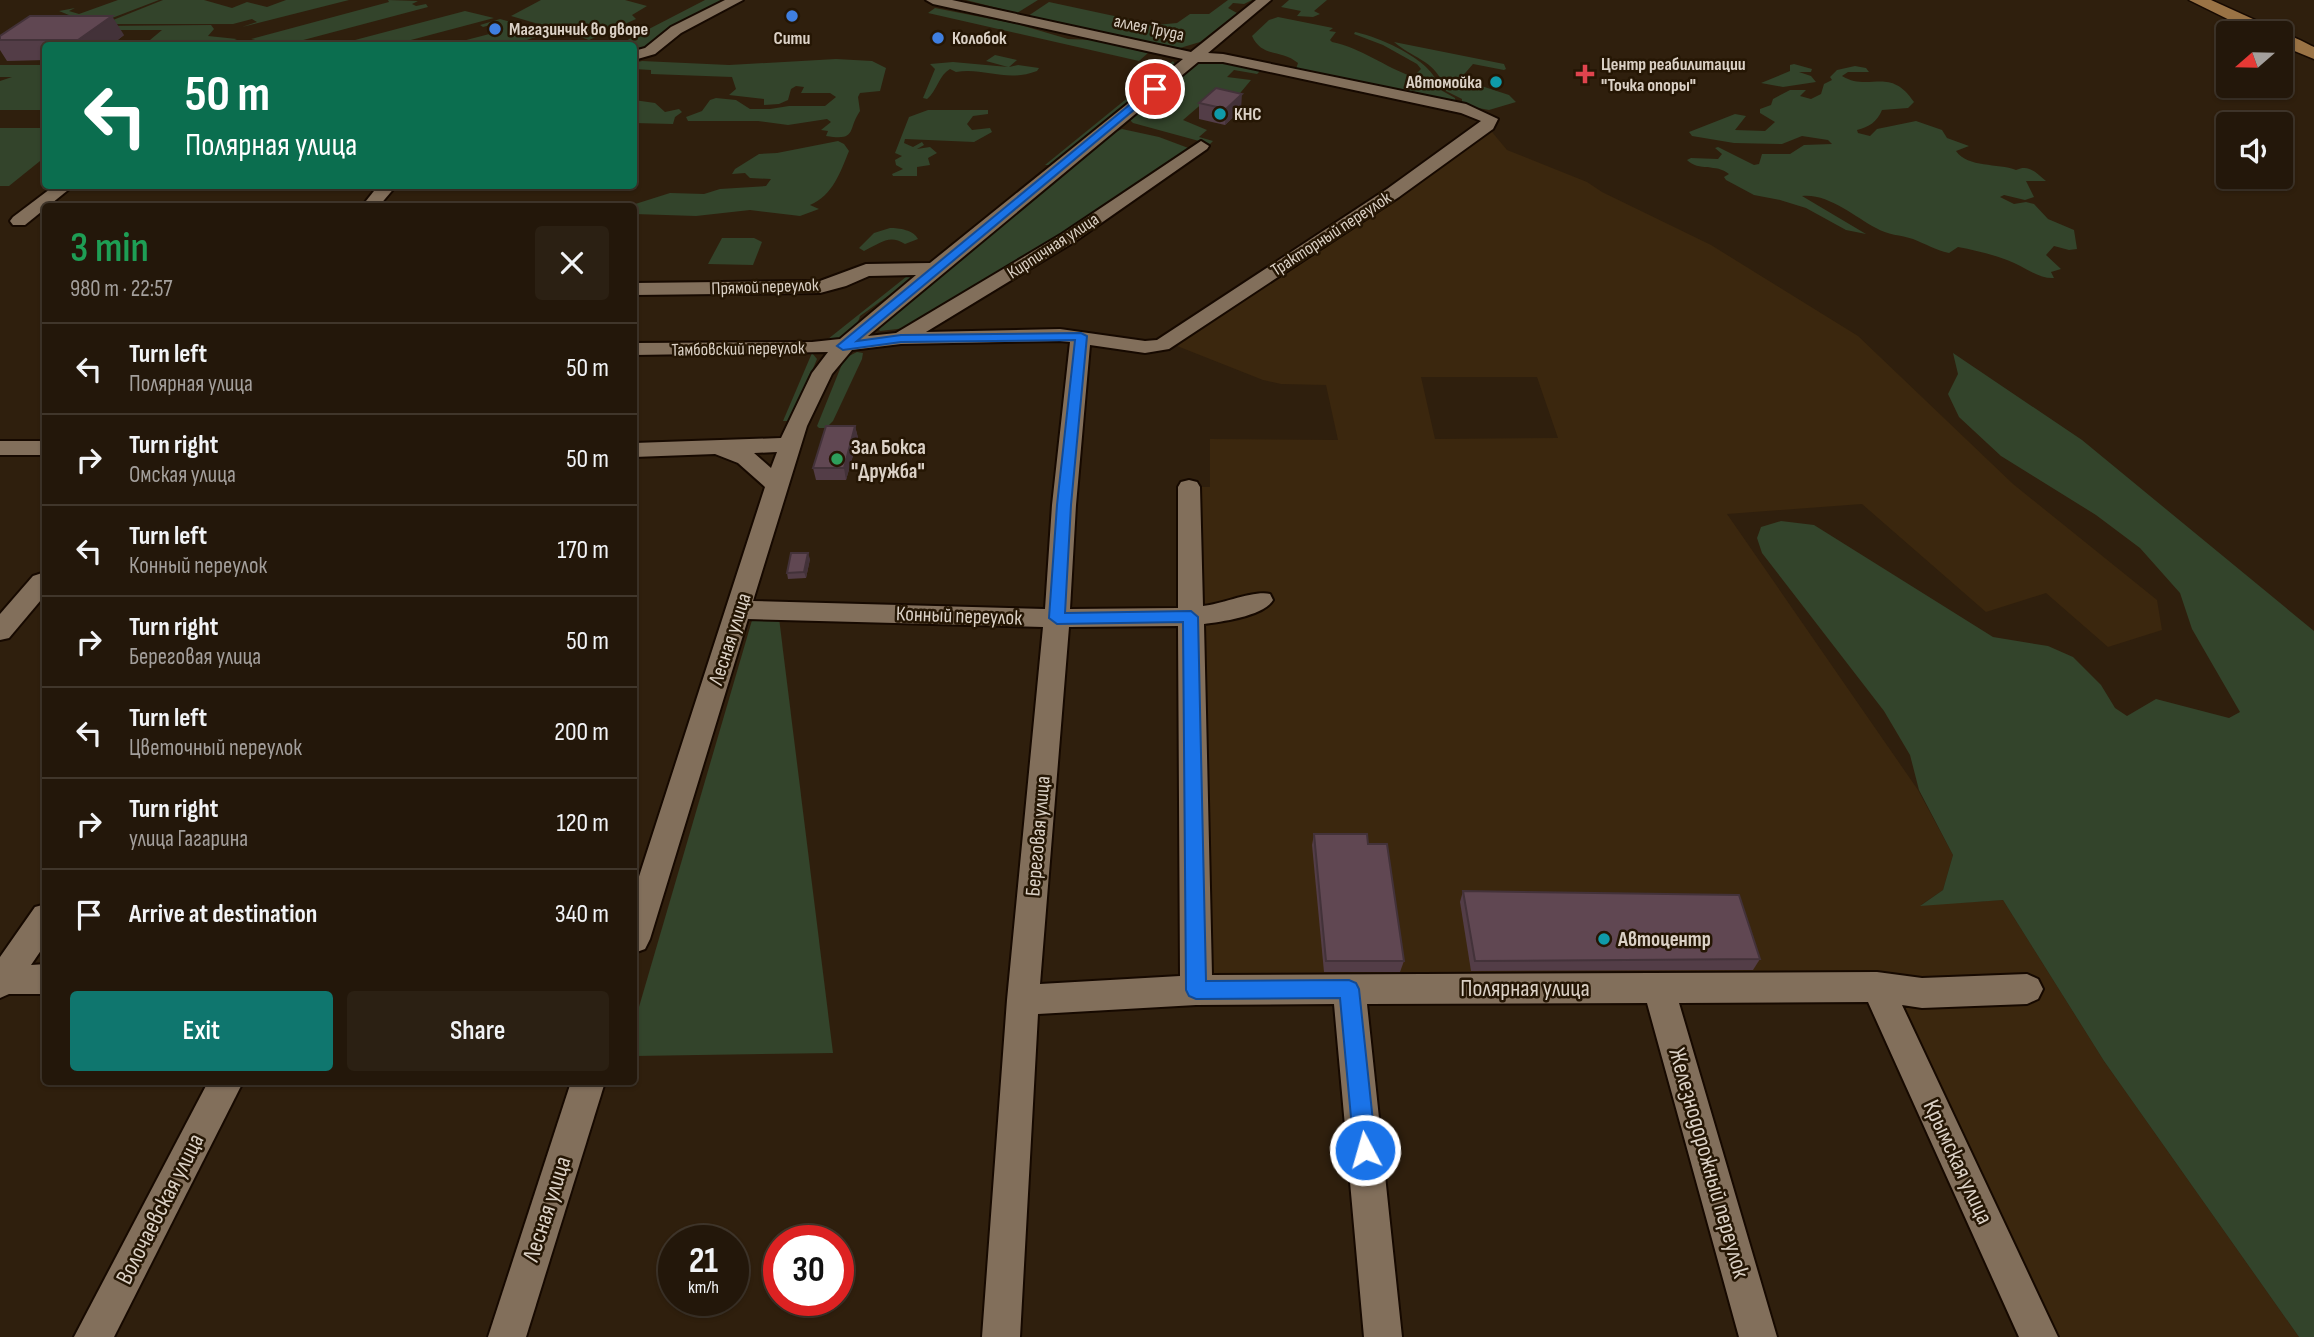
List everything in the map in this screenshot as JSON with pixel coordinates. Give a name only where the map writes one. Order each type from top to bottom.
[{"type":"main road","points":[[2197,0],[2243,21]]},
{"type":"main road","points":[[2293,44],[2314,54]]},
{"type":"street","points":[[637,55],[650,51],[676,30],[736,0]]},
{"type":"street","name":"аллея Труда","points":[[933,0],[1194,57],[1223,58],[1466,108],[1490,119]]},
{"type":"street","points":[[1194,57],[1264,0]]},
{"type":"street","name":"Лесная улица","points":[[637,930],[790,445],[822,373],[843,346],[1194,57]]},
{"type":"street","name":"Тракторный переулок","points":[[1167,342],[1437,162],[1487,126],[1490,119]]},
{"type":"street","name":"Кирпичная улица","points":[[901,338],[1068,238],[1201,146]]},
{"type":"street","points":[[42,203],[60,189]]},
{"type":"street","points":[[373,203],[384,189]]},
{"type":"street","points":[[19,221],[42,203]]},
{"type":"street","points":[[19,221],[42,220]]},
{"type":"street","name":"Прямой переулок","points":[[637,289],[820,287],[866,270],[936,269]]},
{"type":"street","points":[[901,338],[1081,336],[1145,348],[1167,342]]},
{"type":"street","name":"Береговая улица","points":[[1001,1337],[1023,1000],[1057,618],[1064,505],[1081,336]]},
{"type":"street","name":"Тамбовский переулок","points":[[637,349],[843,346],[901,338]]},
{"type":"street","points":[[637,450],[790,445]]},
{"type":"street","points":[[0,448],[42,448]]},
{"type":"street","points":[[711,449],[746,458],[778,486]]},
{"type":"street","points":[[1189,487],[1196,990]]},
{"type":"street","points":[[0,631],[42,582]]},
{"type":"street","name":"Конный переулок","points":[[739,610],[1057,618],[1191,617],[1247,606],[1261,600]]},
{"type":"street","points":[[1,981],[42,923]]},
{"type":"street","points":[[1,981],[42,979]]},
{"type":"street","name":"Полярная улица","points":[[1023,1000],[1196,990],[1877,987],[1922,993],[2027,989]]},
{"type":"street","name":"Крымская улица","points":[[1877,987],[2039,1337]]},
{"type":"street","name":"Железнодорожный переулок","points":[[1659,988],[1758,1337]]},
{"type":"street","points":[[1349,989],[1384,1337]]},
{"type":"street","name":"Волочаевская улица","points":[[93,1337],[224,1085]]},
{"type":"street","name":"Лесная улица","points":[[507,1337],[587,1085]]},
{"type":"shaded area","points":[[1487,126],[1507,150],[1587,182],[1602,192],[1711,245],[1858,336],[2013,484],[2157,600],[2162,630],[2108,647],[2046,593],[1986,612],[1862,504],[1727,514],[1918,790],[1953,855],[1943,890],[1921,905],[2003,900],[2104,1061],[2299,1337],[2039,1337],[1876,987],[1196,990],[1189,487],[1210,487],[1210,439],[1338,440],[1326,385],[1281,384],[1263,380],[1167,342]],"holes":[[[1421,377],[1537,377],[1558,438],[1435,439]]]},
{"type":"green space","points":[[118,0],[159,0],[91,24],[59,11],[75,8],[69,11],[79,14]]},
{"type":"green space","points":[[163,0],[204,0],[232,8],[247,2],[267,7],[286,0],[349,0],[242,27],[257,22],[252,19],[233,24],[103,24]]},
{"type":"green space","points":[[388,0],[418,1],[412,4],[426,4],[428,7],[296,42],[262,42],[251,39],[389,2]]},
{"type":"green space","points":[[541,0],[625,0],[647,6],[632,15],[636,19],[589,40],[572,34],[579,29],[566,32],[511,16]]},
{"type":"green space","points":[[705,0],[731,0],[642,51],[637,53],[637,42],[624,42]]},
{"type":"green space","points":[[966,0],[1038,0],[1017,13]]},
{"type":"green space","points":[[1228,0],[1252,0],[1244,4],[1233,3],[1228,8],[1237,13],[1200,42],[1180,48],[1028,16],[1049,2],[1156,25],[1177,23],[1190,14],[1209,14]]},
{"type":"green space","points":[[1289,0],[1327,0],[1314,11],[1320,14],[1313,17],[1297,16],[1301,11],[1281,7]]},
{"type":"green space","points":[[935,8],[1017,24],[1068,39],[1093,40],[1148,53],[1139,61],[928,13]]},
{"type":"green space","points":[[465,11],[494,18],[403,42],[347,42]]},
{"type":"green space","points":[[1278,17],[1333,28],[1329,31],[1336,32],[1330,40],[1332,42],[1413,77],[1421,69],[1417,64],[1383,45],[1354,34],[1366,35],[1392,45],[1429,69],[1439,89],[1455,98],[1456,104],[1296,69],[1298,63],[1266,51],[1252,36],[1269,20]]},
{"type":"green space","points":[[500,19],[549,32],[521,42],[459,42],[501,31],[494,24],[483,27],[480,25]]},
{"type":"green space","points":[[211,25],[214,29],[208,36],[237,39],[230,42],[148,42],[162,30],[94,30],[103,26]]},
{"type":"green space","points":[[1394,42],[1504,64],[1504,70],[1473,64],[1460,79],[1509,95],[1516,102],[1489,110],[1462,105],[1462,99],[1446,91],[1431,67]]},
{"type":"green space","points":[[995,55],[1017,60],[1009,67],[1018,65],[1039,68],[1037,71],[1015,76],[976,71],[956,72],[950,69],[930,96],[923,98],[935,69],[930,64],[953,62],[1008,67],[986,61]]},
{"type":"green space","points":[[836,59],[872,61],[886,68],[880,91],[860,93],[860,111],[850,132],[843,137],[826,136],[828,131],[821,130],[831,122],[827,119],[788,125],[758,121],[688,121],[686,117],[702,111],[710,100],[716,98],[736,100],[750,109],[770,109],[825,106],[836,97],[830,93],[801,93],[804,87],[796,86],[791,89],[788,100],[764,105],[764,99],[729,95],[736,89],[732,77],[651,74],[651,70],[637,69],[637,62],[642,61],[729,65]]},
{"type":"green space","points":[[1173,61],[1174,69],[1053,165],[1045,165]]},
{"type":"green space","points":[[1221,61],[1260,71],[1257,74],[1234,70],[1227,77],[1251,80],[1236,98],[1212,95],[1183,120],[1207,130],[1199,137],[1213,141],[1210,144],[1133,123],[1129,119],[1189,67],[1201,62]]},
{"type":"green space","points":[[0,65],[42,65],[42,110],[0,110],[0,81],[12,77],[0,77]]},
{"type":"green space","points":[[1790,65],[1812,69],[1811,72],[1799,72],[1811,76],[1816,82],[1783,87],[1761,83],[1790,71]]},
{"type":"green space","points":[[1855,66],[1866,68],[1869,72],[1848,72],[1842,76],[1862,82],[1888,82],[1905,91],[1914,102],[1908,108],[1882,110],[1875,121],[1857,130],[1858,133],[1870,136],[1877,129],[1916,121],[1942,130],[1947,138],[1969,146],[1956,151],[1968,160],[2016,170],[2028,168],[2046,181],[2026,181],[2034,197],[2025,200],[2004,195],[2000,197],[2014,204],[2034,204],[2048,219],[2074,230],[2077,249],[2054,246],[2046,255],[2061,269],[2051,272],[2054,278],[1976,251],[1958,247],[1949,253],[1913,239],[1889,234],[1822,198],[1802,196],[1866,234],[1846,230],[1806,208],[1754,195],[1726,180],[1724,177],[1729,174],[1724,171],[1697,166],[1687,160],[1718,159],[1722,154],[1715,148],[1718,147],[1754,165],[1759,164],[1762,154],[1790,154],[1804,145],[1832,144],[1828,140],[1802,136],[1782,144],[1734,143],[1692,136],[1689,132],[1735,114],[1746,116],[1735,130],[1765,131],[1775,122],[1760,113],[1760,109],[1771,105],[1773,99],[1790,90],[1806,90],[1800,96],[1811,99],[1821,94],[1824,84],[1832,80],[1830,77],[1837,70]]},
{"type":"green space","points":[[637,100],[655,103],[665,112],[679,109],[682,112],[675,117],[673,124],[637,123]]},
{"type":"green space","points":[[928,110],[988,110],[988,114],[973,116],[967,124],[972,130],[990,128],[992,132],[974,142],[905,139],[904,143],[913,147],[922,142],[924,145],[917,149],[930,147],[937,153],[928,158],[930,165],[917,167],[917,176],[893,176],[892,174],[903,169],[896,165],[895,160],[902,156],[895,153],[909,117]]},
{"type":"green space","points":[[0,128],[42,128],[42,159],[9,186],[0,186]]},
{"type":"green space","points":[[1122,129],[1159,137],[1191,149],[1090,218],[906,328],[880,331],[877,327],[1112,133]]},
{"type":"green space","points":[[838,141],[849,151],[830,189],[810,205],[819,209],[800,216],[750,210],[696,216],[637,214],[637,203],[670,193],[704,194],[720,189],[766,186],[771,179],[750,178],[745,173],[732,174],[735,169],[759,154]]},
{"type":"green space","points":[[890,228],[910,232],[918,239],[905,244],[889,240],[864,251],[859,248],[874,233]]},
{"type":"green space","points":[[722,238],[754,238],[762,242],[753,265],[708,264]]},
{"type":"green space","points":[[911,273],[916,276],[860,316],[851,331],[823,343]]},
{"type":"green space","points":[[857,352],[863,353],[862,359],[833,421],[826,428],[819,428],[817,426],[842,364],[847,357]]},
{"type":"green space","points":[[812,353],[817,359],[791,421],[783,421]]},
{"type":"green space","points":[[1953,353],[2082,440],[2314,631],[2314,1337],[2299,1337],[2104,1061],[2003,900],[1920,906],[1943,890],[1953,855],[1919,790],[1910,755],[1884,711],[1762,553],[1757,538],[1761,527],[1781,521],[1814,525],[1993,637],[2048,646],[2073,657],[2101,685],[2115,708],[2127,716],[2156,699],[2229,718],[2240,712],[2192,629],[2180,593],[2140,548],[2096,515],[2001,456],[1959,417],[1948,394],[1958,374]]},
{"type":"green space","points":[[755,610],[778,610],[833,1053],[637,1056],[637,1014]]},
{"type":"building","points":[[30,16],[112,16],[78,40],[0,40],[0,36]]},
{"type":"building","points":[[1216,88],[1242,94],[1226,109],[1199,103]]},
{"type":"building","points":[[826,426],[855,426],[844,468],[813,468]]},
{"type":"building","points":[[791,553],[808,553],[804,572],[787,573]]},
{"type":"building","points":[[1314,834],[1367,834],[1368,844],[1387,844],[1404,961],[1326,961]]},
{"type":"building","name":"Автоцентр","points":[[1463,891],[1739,895],[1760,959],[1475,961]]},
{"type":"place","name":"Сити","points":[[792,16]]},
{"type":"place","name":"Магазинчик во дворе","points":[[495,29]]},
{"type":"place","name":"Колобок","points":[[938,38]]},
{"type":"place","name":"Центр реабилитации \"Точка опоры\"","points":[[1585,74]]},
{"type":"place","name":"Автомойка","points":[[1496,82]]},
{"type":"place","name":"КНС","points":[[1220,114]]},
{"type":"place","name":"Зал Бокса \"Дружба\"","points":[[837,459]]},
{"type":"place","name":"Автоцентр","points":[[1604,939]]},
{"type":"route","points":[[1155,89],[843,346],[901,338],[1081,336],[1064,505],[1057,618],[1191,617],[1196,990],[1349,989],[1365,1150]]}]
